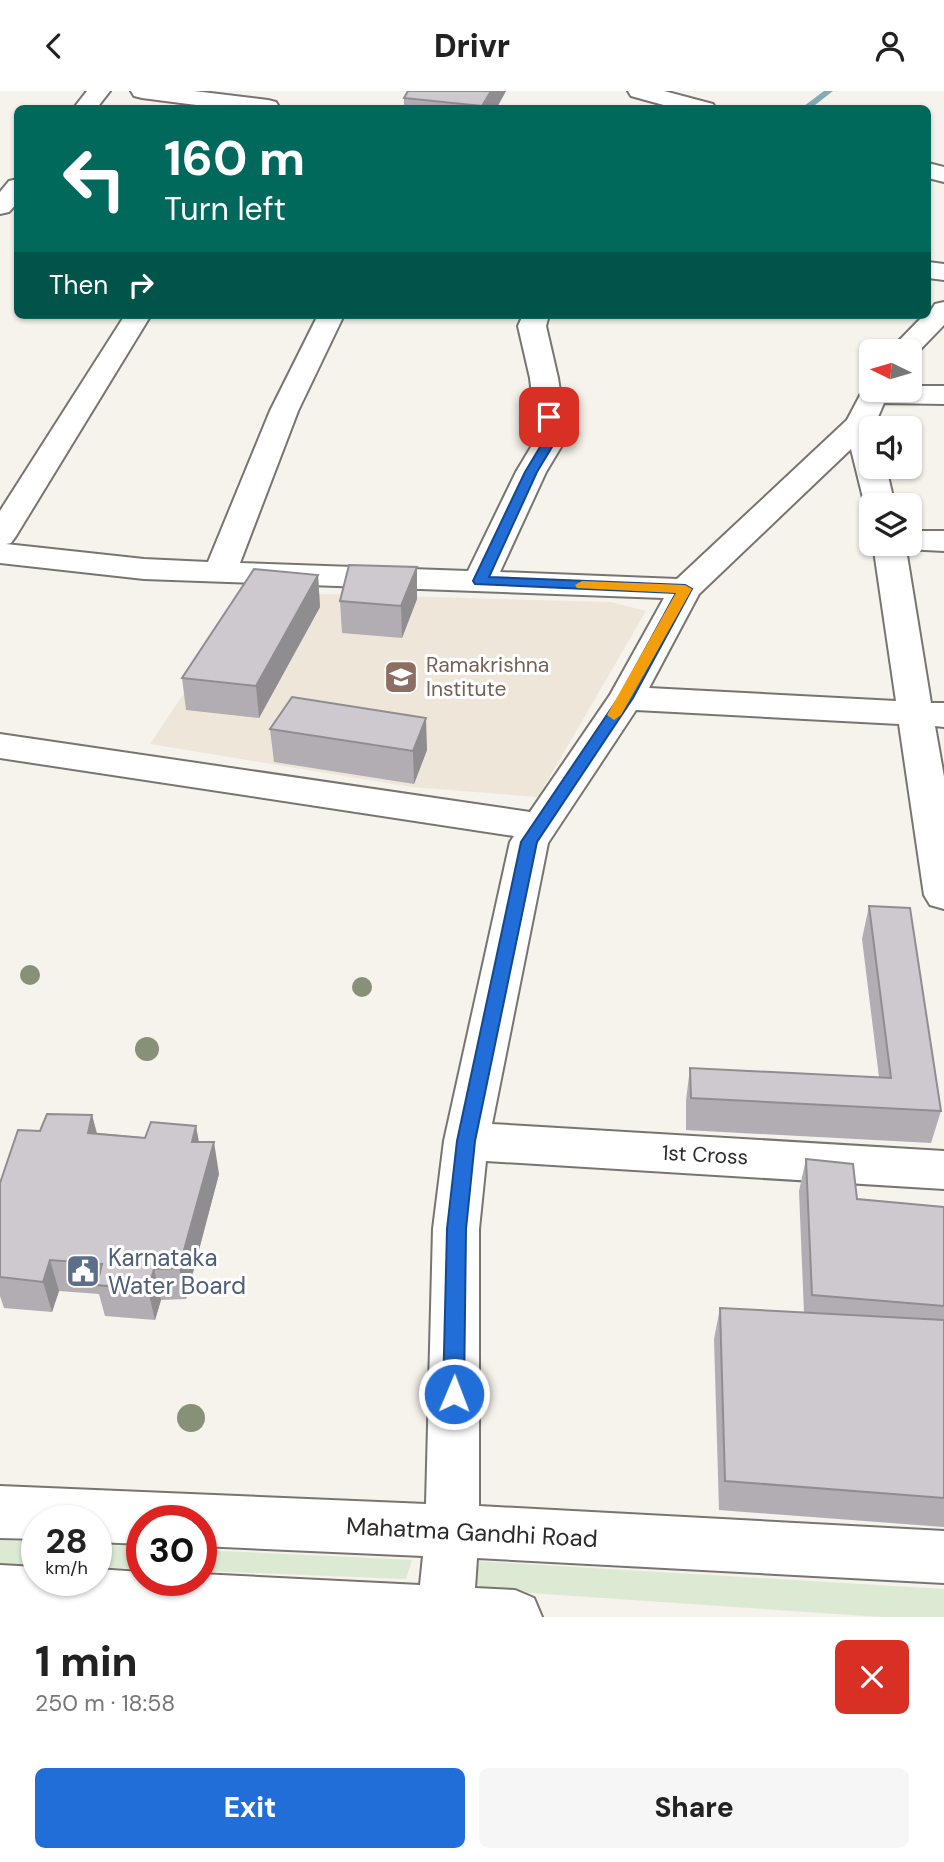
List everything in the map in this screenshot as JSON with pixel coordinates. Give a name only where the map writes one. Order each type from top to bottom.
[{"type":"street","points":[[87,105],[99,91]]},
{"type":"street","points":[[142,91],[248,105]]},
{"type":"street","points":[[639,91],[690,105]]},
{"type":"street","points":[[0,207],[14,191]]},
{"type":"street","points":[[915,339],[944,310]]},
{"type":"street","points":[[0,537],[136,319]]},
{"type":"street","points":[[220,572],[284,411],[329,319]]},
{"type":"street","points":[[480,581],[531,472],[552,437],[544,378],[532,326],[535,319]]},
{"type":"street","points":[[922,397],[944,394]]},
{"type":"street","points":[[870,403],[879,493]]},
{"type":"street","points":[[445,1615],[452,1531],[456,1229],[466,1141],[529,842],[626,698],[685,589],[870,403]]},
{"type":"street","points":[[922,541],[944,541]]},
{"type":"street","points":[[0,553],[145,569],[685,589]]},
{"type":"street","points":[[892,556],[930,714],[944,895]]},
{"type":"street","points":[[626,698],[930,714]]},
{"type":"street","points":[[0,746],[538,826]]},
{"type":"street","name":"1st Cross","points":[[466,1141],[944,1170]]},
{"type":"street","name":"Mahatma Gandhi Road","points":[[0,1512],[452,1531],[944,1557]]},
{"type":"street","points":[[0,1592],[515,1617]]},
{"type":"shaded area","name":"Ramakrishna Institute","points":[[251,592],[611,602],[646,611],[538,797],[411,787],[150,744]]},
{"type":"green space","points":[[0,1540],[21,1541],[21,1565],[0,1564]]},
{"type":"green space","points":[[112,1545],[126,1546],[126,1568],[112,1568]]},
{"type":"green space","points":[[217,1551],[412,1560],[406,1579],[217,1572]]},
{"type":"green space","points":[[476,1561],[944,1589],[944,1617],[880,1617],[473,1589]]},
{"type":"building","points":[[408,91],[491,91],[483,105],[404,98]]},
{"type":"building","points":[[349,565],[417,567],[401,606],[340,601]]},
{"type":"building","points":[[254,569],[318,575],[256,686],[182,678]]},
{"type":"building","points":[[292,697],[426,718],[413,751],[270,729]]},
{"type":"building","points":[[869,906],[910,908],[941,1111],[691,1098],[690,1068],[891,1078]]},
{"type":"building","points":[[47,1114],[92,1115],[88,1133],[145,1138],[151,1122],[196,1126],[192,1142],[214,1142],[179,1268],[154,1269],[148,1290],[97,1285],[102,1264],[50,1260],[43,1282],[0,1277],[0,1183],[18,1130],[40,1131]]},
{"type":"building","points":[[806,1159],[853,1164],[857,1199],[944,1207],[944,1306],[812,1295]]},
{"type":"building","points":[[720,1308],[944,1320],[944,1498],[725,1481]]},
{"type":"waterway","points":[[810,105],[829,91]]},
{"type":"slow traffic","points":[[582,585],[685,589],[626,698],[614,715]]},
{"type":"place","name":"Ramakrishna Institute","points":[[401,677]]},
{"type":"place","name":"Karnataka Water Board","points":[[83,1271]]},
{"type":"route","points":[[454,1394],[456,1229],[466,1141],[529,842],[626,698],[685,589],[480,581],[531,472],[552,437],[549,417]]}]
